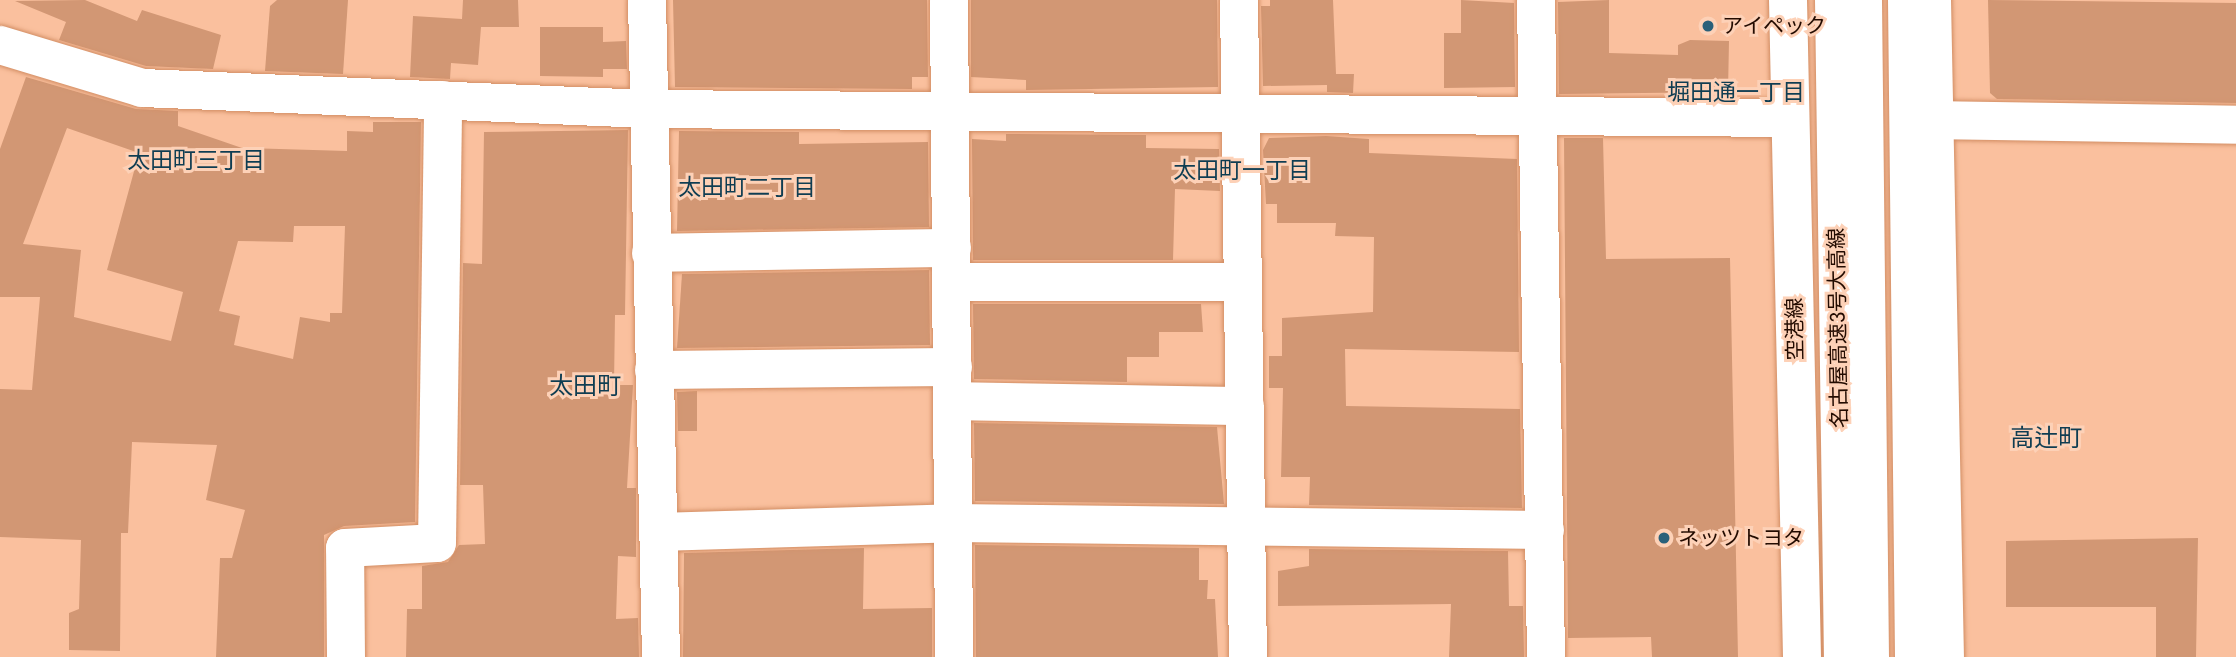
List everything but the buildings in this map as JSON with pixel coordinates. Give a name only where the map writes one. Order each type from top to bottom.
[{"type":"main road","points":[[647,0],[660,657]]},
{"type":"main road","points":[[949,0],[954,657]]},
{"type":"main road","points":[[1239,0],[1248,657]]},
{"type":"main road","points":[[1536,0],[1546,657]]},
{"type":"main road","name":"空港線","points":[[1788,0],[1802,657]]},
{"type":"main road","name":"名古屋高速3号大高線","points":[[1834,0],[1843,657]]},
{"type":"main road","points":[[1863,0],[1870,657]]},
{"type":"main road","points":[[1907,0],[1914,657]]},
{"type":"main road","points":[[1932,0],[1932,120],[1945,657]]},
{"type":"main road","points":[[0,45],[142,88],[648,109],[1240,112],[1537,121],[1790,118]]},
{"type":"main road","points":[[346,657],[345,548],[437,542],[443,100]]},
{"type":"main road","points":[[1932,120],[2236,125]]},
{"type":"main road","points":[[651,253],[952,265],[1243,282]]},
{"type":"main road","points":[[654,370],[953,384],[1245,406]]},
{"type":"main road","points":[[658,532],[953,523],[1246,523],[1545,530]]},
{"type":"place","name":"アイペック","points":[[1708,26]]},
{"type":"place","name":"ネッツトヨタ","points":[[1664,538]]},
{"type":"district","name":"堀田通一丁目","points":[[1736,92]]},
{"type":"district","name":"太田町三丁目","points":[[196,160]]},
{"type":"district","name":"太田町一丁目","points":[[1242,170]]},
{"type":"district","name":"太田町二丁目","points":[[747,187]]},
{"type":"district","name":"太田町","points":[[585,386]]},
{"type":"district","name":"高辻町","points":[[2046,438]]}]
